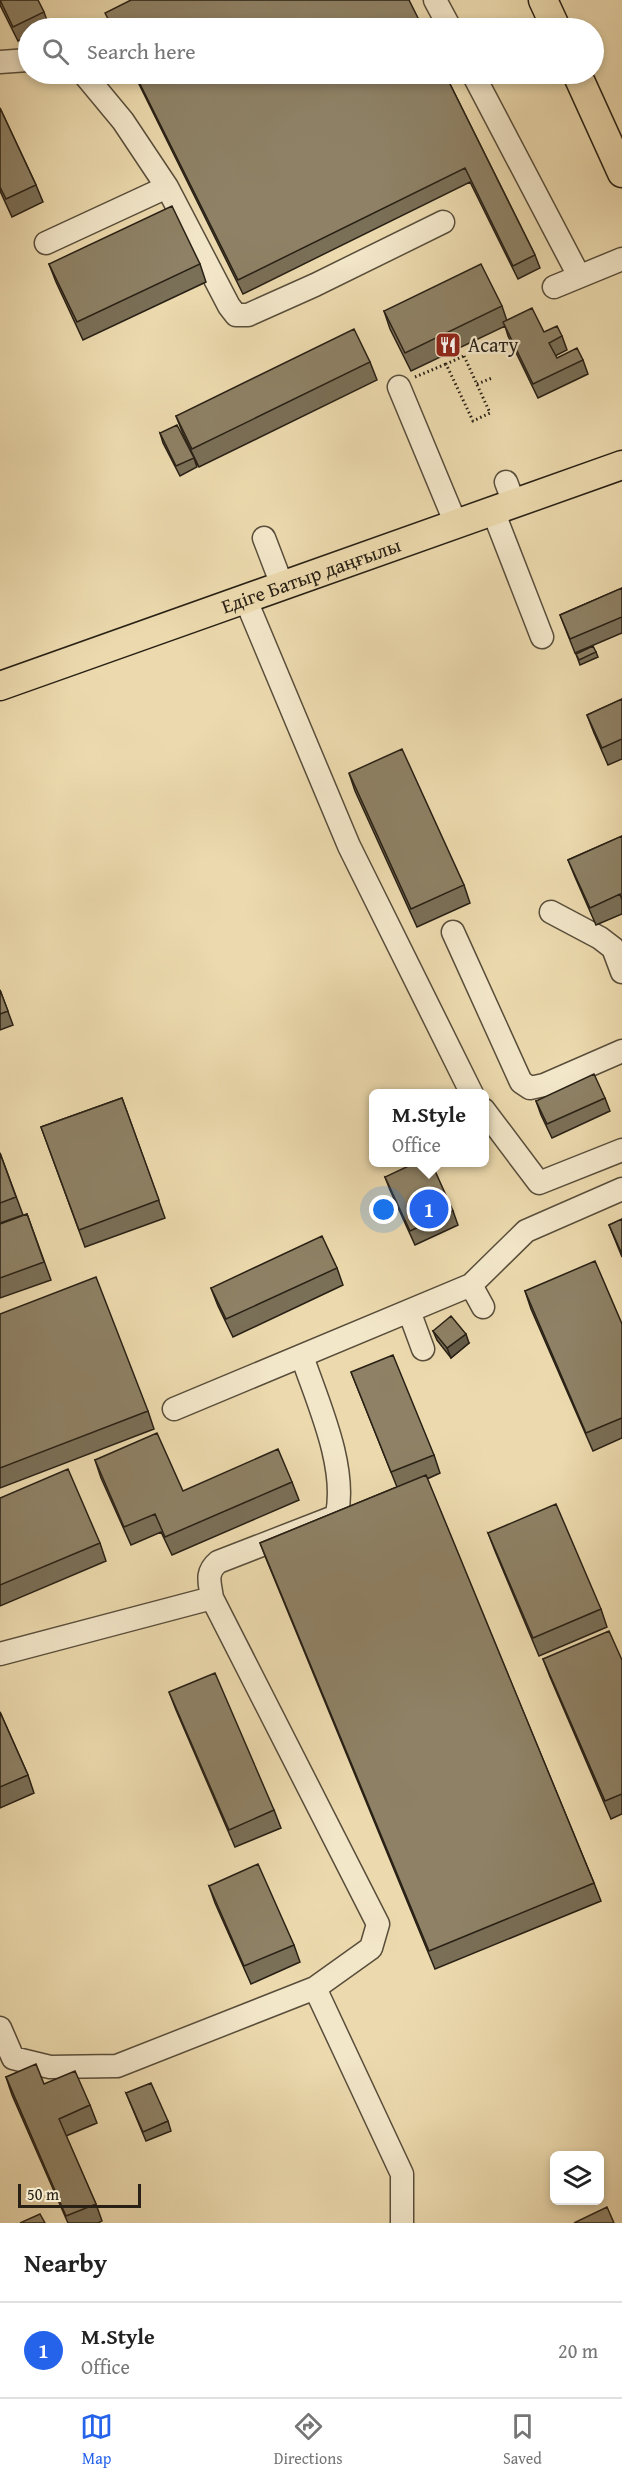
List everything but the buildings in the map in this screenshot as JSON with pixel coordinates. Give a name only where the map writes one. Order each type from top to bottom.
[{"type":"main road","points":[[543,0],[551,18]]},
{"type":"main road","points":[[582,84],[622,173]]},
{"type":"main road","name":"Едіге Батыр даңғылы","points":[[0,686],[456,524],[504,499],[622,465]]},
{"type":"lane","points":[[435,0],[445,18]]},
{"type":"lane","points":[[0,62],[18,61]]},
{"type":"lane","points":[[92,84],[123,121],[167,187],[229,306],[236,315],[248,315],[315,285],[443,222]]},
{"type":"lane","points":[[478,84],[579,276]]},
{"type":"lane","points":[[46,243],[167,187]]},
{"type":"lane","points":[[554,287],[622,259]]},
{"type":"lane","points":[[406,383],[456,524]]},
{"type":"lane","points":[[504,499],[542,636]]},
{"type":"lane","points":[[264,538],[282,585]]},
{"type":"lane","points":[[245,598],[349,846],[470,1089]]},
{"type":"lane","points":[[551,912],[600,938],[613,948],[622,972]]},
{"type":"lane","points":[[453,932],[521,1082],[530,1088],[544,1085],[622,1051]]},
{"type":"lane","points":[[489,1117],[539,1183],[622,1150]]},
{"type":"lane","points":[[174,1409],[471,1285],[526,1231],[622,1189]]},
{"type":"lane","points":[[471,1285],[483,1307]]},
{"type":"lane","points":[[409,1311],[423,1349]]},
{"type":"lane","points":[[0,2028],[13,2058],[50,2067],[117,2066],[315,1988],[371,1948],[378,1924],[212,1598],[208,1575],[211,1568],[218,1563],[338,1514],[339,1490],[334,1452],[302,1356]]},
{"type":"lane","points":[[0,1654],[212,1598]]},
{"type":"lane","points":[[315,1988],[402,2174],[402,2223]]},
{"type":"path","points":[[406,383],[446,364],[464,356],[490,413],[473,421],[446,364]]},
{"type":"path","points":[[477,384],[492,378]]},
{"type":"place","name":"Асату","points":[[448,345]]},
{"type":"place","name":"M.Style","points":[[429,1209]]}]
